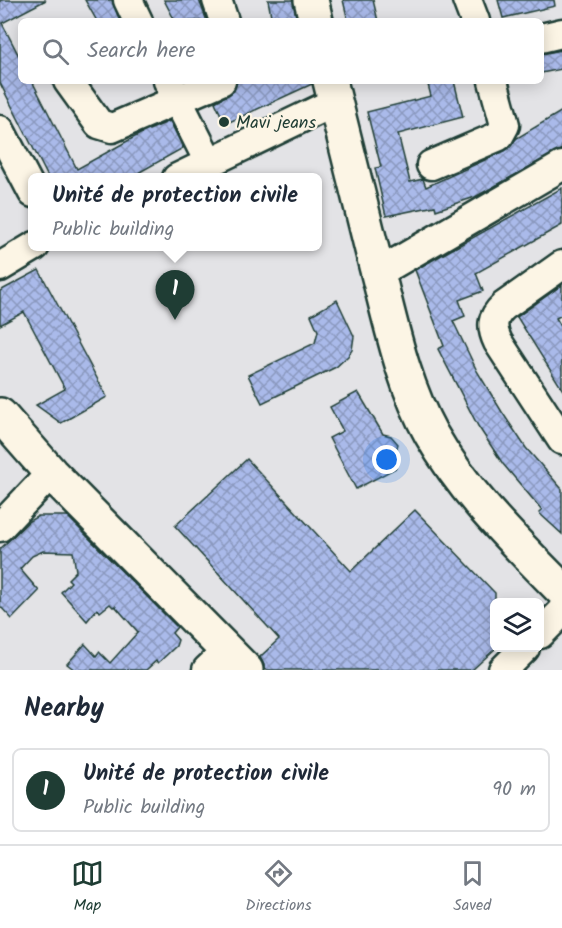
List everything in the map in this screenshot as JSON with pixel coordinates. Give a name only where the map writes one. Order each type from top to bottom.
[{"type":"main road","points":[[311,0],[315,18]]},
{"type":"main road","points":[[333,92],[398,352],[415,399],[431,433],[457,475],[490,516],[562,590]]},
{"type":"main road","points":[[0,415],[227,664]]},
{"type":"street","points":[[128,0],[137,18]]},
{"type":"street","points":[[217,0],[223,18]]},
{"type":"street","points":[[467,0],[474,18]]},
{"type":"street","points":[[544,37],[562,33]]},
{"type":"street","points":[[70,84],[99,124],[111,128],[173,91],[207,84]]},
{"type":"street","points":[[431,165],[499,136],[505,125],[494,84]]},
{"type":"street","points":[[173,91],[209,162]]},
{"type":"street","points":[[186,173],[333,92]]},
{"type":"street","points":[[0,130],[28,184]]},
{"type":"street","points":[[378,273],[562,166]]},
{"type":"street","points":[[0,267],[28,250]]},
{"type":"street","points":[[562,265],[504,306],[492,321],[493,332],[498,342],[562,440]]},
{"type":"street","points":[[0,527],[51,473]]},
{"type":"street","points":[[544,630],[562,612]]},
{"type":"street","points":[[502,670],[521,652]]},
{"type":"building","points":[[0,0],[46,0],[2,23],[18,54],[18,84],[34,84],[77,169],[142,133],[170,121],[183,148],[138,173],[46,173],[0,83]]},
{"type":"building","points":[[85,0],[112,0],[119,18],[95,18]]},
{"type":"building","points":[[164,0],[199,0],[206,18],[173,18]]},
{"type":"building","points":[[268,0],[293,0],[296,18],[271,18]]},
{"type":"building","points":[[343,0],[373,0],[377,18],[347,18]]},
{"type":"building","points":[[498,0],[554,0],[555,6],[503,18]]},
{"type":"building","points":[[562,50],[562,69],[544,72],[544,53]]},
{"type":"building","points":[[236,84],[312,84],[225,124],[215,102],[234,91]]},
{"type":"building","points":[[428,84],[455,84],[463,117],[398,134],[410,182],[423,179],[426,187],[505,151],[517,138],[562,111],[562,149],[475,197],[436,210],[435,206],[386,216],[375,168],[381,167],[367,112],[431,96]]},
{"type":"building","points":[[562,188],[562,225],[476,273],[483,291],[459,300],[465,316],[453,321],[477,371],[502,412],[526,448],[562,489],[562,534],[539,513],[542,510],[503,464],[478,426],[438,349],[444,346],[415,270]]},
{"type":"building","points":[[39,270],[107,397],[61,423],[36,405],[65,389],[24,312],[0,325],[0,291]]},
{"type":"building","points":[[562,285],[562,315],[556,318],[562,328],[562,389],[517,317]]},
{"type":"building","points":[[337,300],[354,336],[352,350],[348,356],[336,367],[262,403],[248,375],[315,343],[318,331],[311,315]]},
{"type":"building","points":[[358,392],[383,434],[391,436],[398,444],[393,461],[396,468],[356,489],[329,438],[343,431],[330,407]]},
{"type":"building","points":[[247,459],[351,571],[415,510],[495,593],[495,598],[490,598],[492,652],[472,670],[264,670],[260,657],[279,639],[175,526]]},
{"type":"building","points":[[38,516],[67,516],[177,627],[172,633],[178,640],[176,646],[158,663],[156,661],[146,670],[75,670],[67,664],[85,644],[96,656],[99,652],[110,663],[138,632],[115,606],[110,604],[100,612],[97,609],[87,621],[61,592],[71,582],[68,579],[76,571],[73,552],[43,551],[32,556],[20,569],[39,591],[12,619],[0,606],[0,549],[29,521]]},
{"type":"place","name":"Mavi jeans","points":[[224,122]]},
{"type":"place","name":"Unité de protection civile","points":[[175,320]]}]
